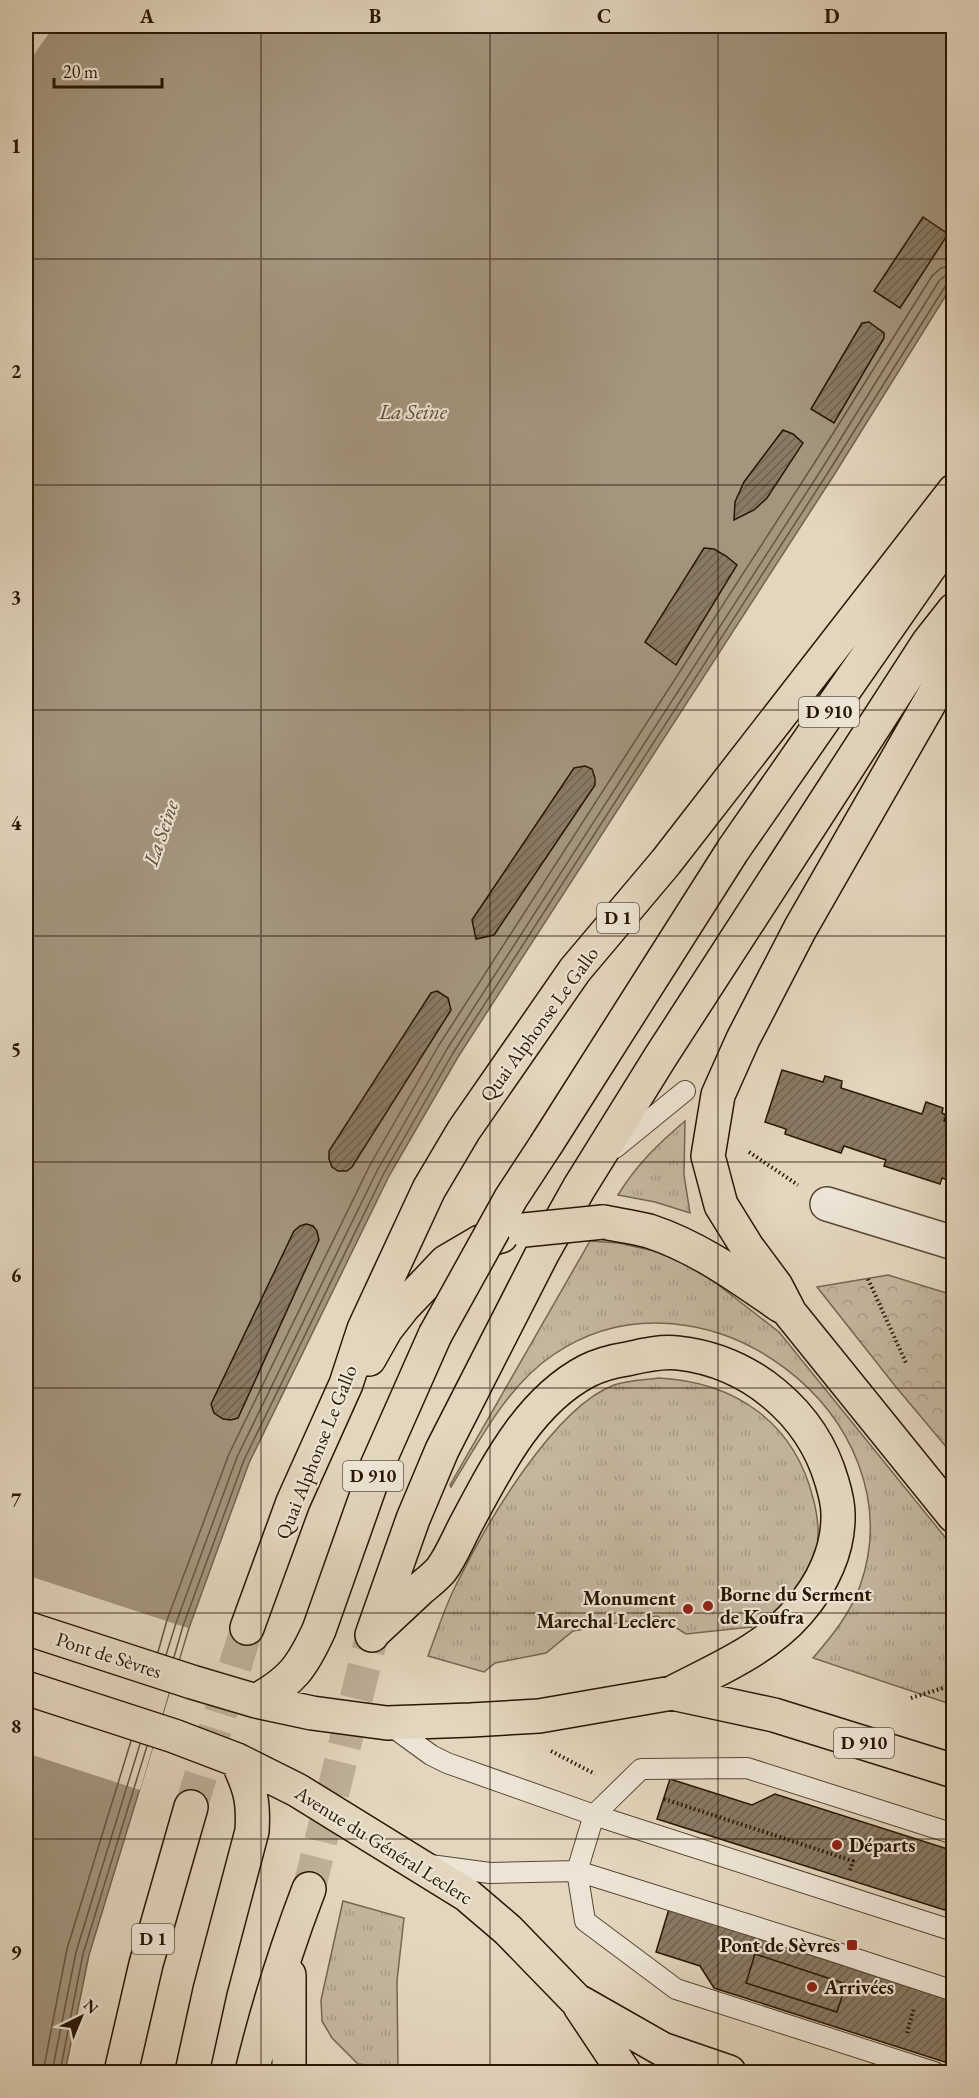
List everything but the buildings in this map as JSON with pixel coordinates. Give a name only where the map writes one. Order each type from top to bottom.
[{"type":"main road","name":"Quai Alphonse Le Gallo","points":[[247,1628],[293,1502],[346,1384],[364,1329],[429,1189],[464,1130],[575,970],[666,862],[954,491]]},
{"type":"main road","name":"D 910","points":[[256,1701],[279,1688],[296,1671],[308,1653],[319,1630],[377,1466],[435,1335],[467,1274],[512,1198],[733,850],[954,532]]},
{"type":"main road","points":[[672,1693],[758,1647],[781,1630],[798,1612],[822,1578],[833,1554],[838,1512],[836,1496],[815,1441],[786,1403],[741,1371],[711,1360],[677,1353],[648,1354],[616,1361],[588,1371],[561,1388],[539,1408],[520,1432],[479,1499],[441,1569],[372,1635],[413,1519],[442,1450],[542,1254],[579,1188],[661,1056],[915,663],[954,610]]},
{"type":"main road","points":[[954,660],[800,929],[743,1039],[718,1095],[708,1156],[722,1205],[747,1247],[776,1286],[790,1313],[954,1516]]},
{"type":"main road","points":[[346,1384],[369,1358],[386,1329],[404,1306],[446,1262],[480,1242],[524,1230],[603,1222],[647,1231],[683,1245],[718,1263],[790,1313]]},
{"type":"main road","name":"Pont de Sèvres","points":[[26,1628],[256,1701]]},
{"type":"main road","name":"Avenue du Général Leclerc","points":[[26,1688],[174,1736],[237,1760],[297,1790],[467,1895],[508,1930],[576,2000],[662,2049],[729,2073]]},
{"type":"main road","name":"D 910","points":[[256,1701],[312,1713],[387,1723],[539,1716],[672,1693],[774,1715],[954,1771]]},
{"type":"main road","points":[[192,2073],[210,1990],[252,1831],[253,1806],[248,1783],[237,1760]]},
{"type":"main road","name":"D 1","points":[[121,2073],[146,1964],[191,1807]]},
{"type":"main road","points":[[252,2073],[266,2016],[309,1889]]},
{"type":"main road","points":[[289,2073],[290,1940]]},
{"type":"main road","points":[[576,2000],[624,2073]]},
{"type":"street","points":[[826,1204],[954,1243]]},
{"type":"lane","points":[[579,1188],[604,1158],[628,1136],[685,1091]]},
{"type":"lane","points":[[387,1723],[431,1755],[447,1763],[594,1815],[954,1931]]},
{"type":"lane","points":[[934,2073],[676,1989],[585,1921],[577,1871],[594,1815],[641,1769],[747,1768],[954,1834]]},
{"type":"lane","points":[[420,1864],[490,1873],[577,1871],[954,1991]]},
{"type":"path","points":[[748,1152],[826,1204]]},
{"type":"path","points":[[868,1279],[907,1365]]},
{"type":"path","points":[[911,1698],[954,1687]]},
{"type":"path","points":[[543,1747],[622,1788],[664,1799],[853,1861],[848,1879]]},
{"type":"path","points":[[904,2042],[915,2004]]},
{"type":"green space","points":[[685,1121],[684,1175],[690,1213],[655,1202],[618,1195],[648,1155]]},
{"type":"green space","points":[[590,1241],[619,1243],[654,1251],[686,1264],[712,1280],[779,1332],[953,1547],[953,1705],[813,1658],[846,1615],[860,1586],[870,1523],[858,1464],[829,1411],[785,1368],[731,1338],[672,1324],[611,1328],[553,1355],[522,1382],[508,1398],[451,1487],[450,1485]]},
{"type":"green space","points":[[888,1275],[953,1295],[953,1455],[817,1287]]},
{"type":"green space","points":[[659,1378],[687,1381],[736,1398],[757,1411],[776,1428],[792,1448],[804,1471],[813,1498],[818,1532],[811,1566],[794,1594],[756,1632],[751,1627],[686,1634],[657,1616],[573,1631],[546,1653],[495,1663],[484,1672],[428,1656],[449,1601],[469,1559],[503,1501],[545,1443],[591,1398],[619,1383]]},
{"type":"green space","points":[[343,1901],[404,1918],[397,1981],[398,2069],[358,2064],[332,2038],[322,2021],[321,2000]]},
{"type":"water","name":"La Seine","points":[[26,26],[953,26],[954,210],[947,221],[953,225],[953,284],[834,475],[458,1057],[389,1176],[249,1463],[189,1628],[89,1955],[65,2072],[26,2072]]},
{"type":"pier","points":[[26,26],[54,26],[26,66]]},
{"type":"pier","points":[[26,1575],[188,1628],[140,1790],[26,1753]]},
{"type":"tunnel","points":[[191,1807],[247,1628]]},
{"type":"tunnel","points":[[309,1889],[372,1635]]},
{"type":"place","name":"Borne du Serment de Koufra","points":[[708,1606]]},
{"type":"place","name":"Monument Marechal Leclerc","points":[[688,1609]]},
{"type":"place","name":"Départs","points":[[837,1845]]},
{"type":"place","name":"Pont de Sèvres","points":[[852,1945]]},
{"type":"place","name":"Arrivées","points":[[812,1987]]}]
